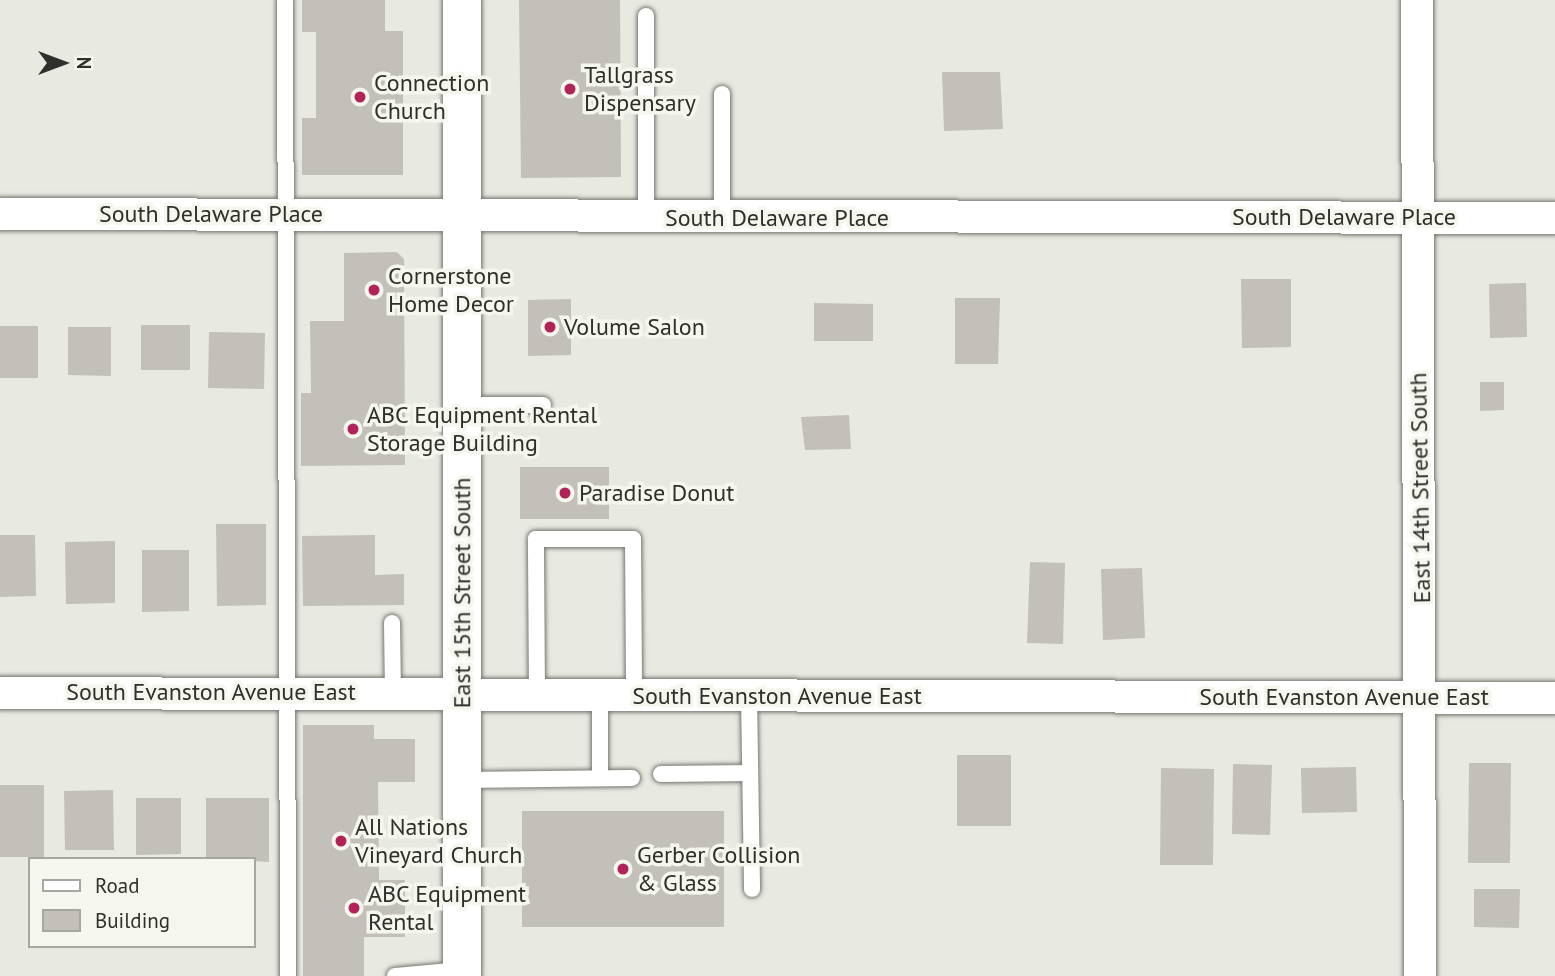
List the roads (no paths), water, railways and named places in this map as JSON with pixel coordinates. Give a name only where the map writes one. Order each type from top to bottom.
[{"type":"main road","name":"East 15th Street South","points":[[461,0],[462,973]]},
{"type":"street","name":"East 14th Street South","points":[[1417,0],[1420,976]]},
{"type":"street","name":"South Delaware Place","points":[[0,214],[646,218],[1555,218]]},
{"type":"street","name":"South Evanston Avenue East","points":[[0,693],[393,692],[537,696],[1555,698]]},
{"type":"lane","points":[[285,0],[284,693],[288,976]]},
{"type":"lane","points":[[646,16],[646,218]]},
{"type":"lane","points":[[722,94],[722,218]]},
{"type":"lane","points":[[462,405],[543,405]]},
{"type":"lane","points":[[537,696],[536,540],[634,539],[635,696]]},
{"type":"lane","points":[[392,622],[393,692]]},
{"type":"lane","points":[[748,695],[752,889]]},
{"type":"lane","points":[[600,696],[600,778]]},
{"type":"lane","points":[[661,774],[750,773]]},
{"type":"lane","points":[[462,780],[632,778]]},
{"type":"lane","points":[[395,976],[462,973]]},
{"type":"place","name":"Tallgrass Dispensary","points":[[570,89]]},
{"type":"place","name":"Connection Church","points":[[360,97]]},
{"type":"place","name":"Cornerstone Home Decor","points":[[374,290]]},
{"type":"place","name":"Volume Salon","points":[[550,327]]},
{"type":"place","name":"ABC Equipment Rental Storage Building","points":[[353,429]]},
{"type":"place","name":"Paradise Donut","points":[[565,493]]},
{"type":"place","name":"All Nations Vineyard Church","points":[[341,841]]},
{"type":"place","name":"Gerber Collision & Glass","points":[[623,869]]},
{"type":"place","name":"ABC Equipment Rental","points":[[354,908]]}]
